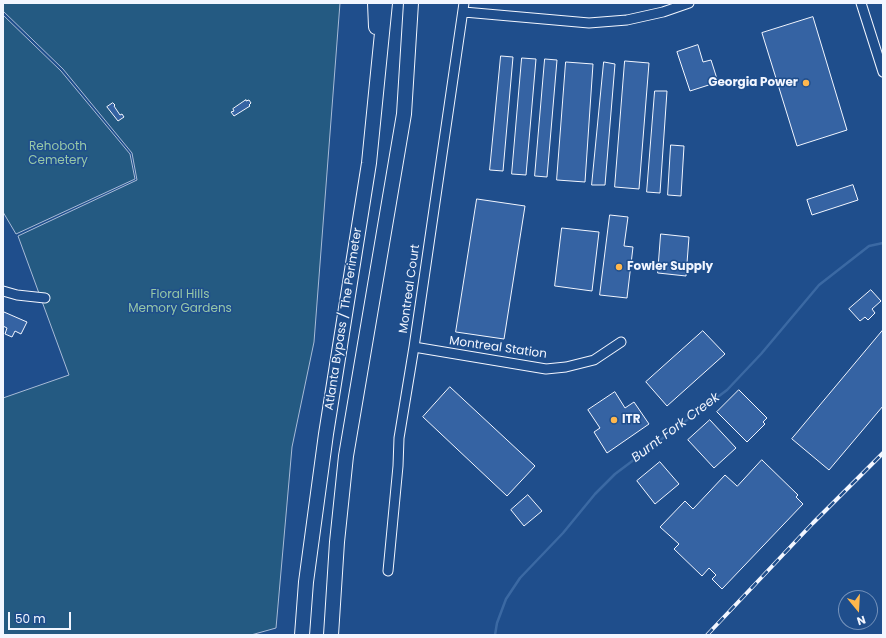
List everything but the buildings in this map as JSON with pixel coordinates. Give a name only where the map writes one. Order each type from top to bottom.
[{"type":"highway","points":[[375,3],[378,73]]},
{"type":"highway","name":"Atlanta Bypass / The Perimeter","points":[[302,635],[306,582],[325,442],[369,163],[385,3]]},
{"type":"highway","name":"Atlanta Bypass / The Perimeter","points":[[331,635],[337,542],[346,456],[404,114],[411,3]]},
{"type":"street","points":[[464,8],[589,23],[627,20],[663,12],[689,3]]},
{"type":"street","points":[[861,3],[883,72]]},
{"type":"street","name":"Montreal Court","points":[[388,571],[398,466],[399,438],[414,347],[464,8]]},
{"type":"street","points":[[3,291],[17,295],[45,298]]},
{"type":"street","name":"Montreal Station","points":[[414,347],[546,369],[594,360],[621,342]]},
{"type":"green space","name":"Floral Hills Memory Gardens","points":[[3,3],[340,3],[314,342],[292,447],[276,628],[251,635],[3,635],[3,398],[69,375],[18,236],[137,180],[132,153],[63,69],[3,11]]},
{"type":"green space","name":"Rehoboth Cemetery","points":[[3,15],[61,71],[130,154],[135,179],[16,234],[3,212]]},
{"type":"waterway","name":"Burnt Fork Creek","points":[[495,635],[497,623],[506,599],[520,578],[563,533],[595,494],[615,474],[727,390],[761,354],[819,285],[869,246],[883,243]]},
{"type":"railway","points":[[707,635],[813,523],[883,453]]},
{"type":"place","name":"Georgia Power","points":[[806,83]]},
{"type":"place","name":"Fowler Supply","points":[[619,267]]},
{"type":"place","name":"ITR","points":[[614,420]]}]
